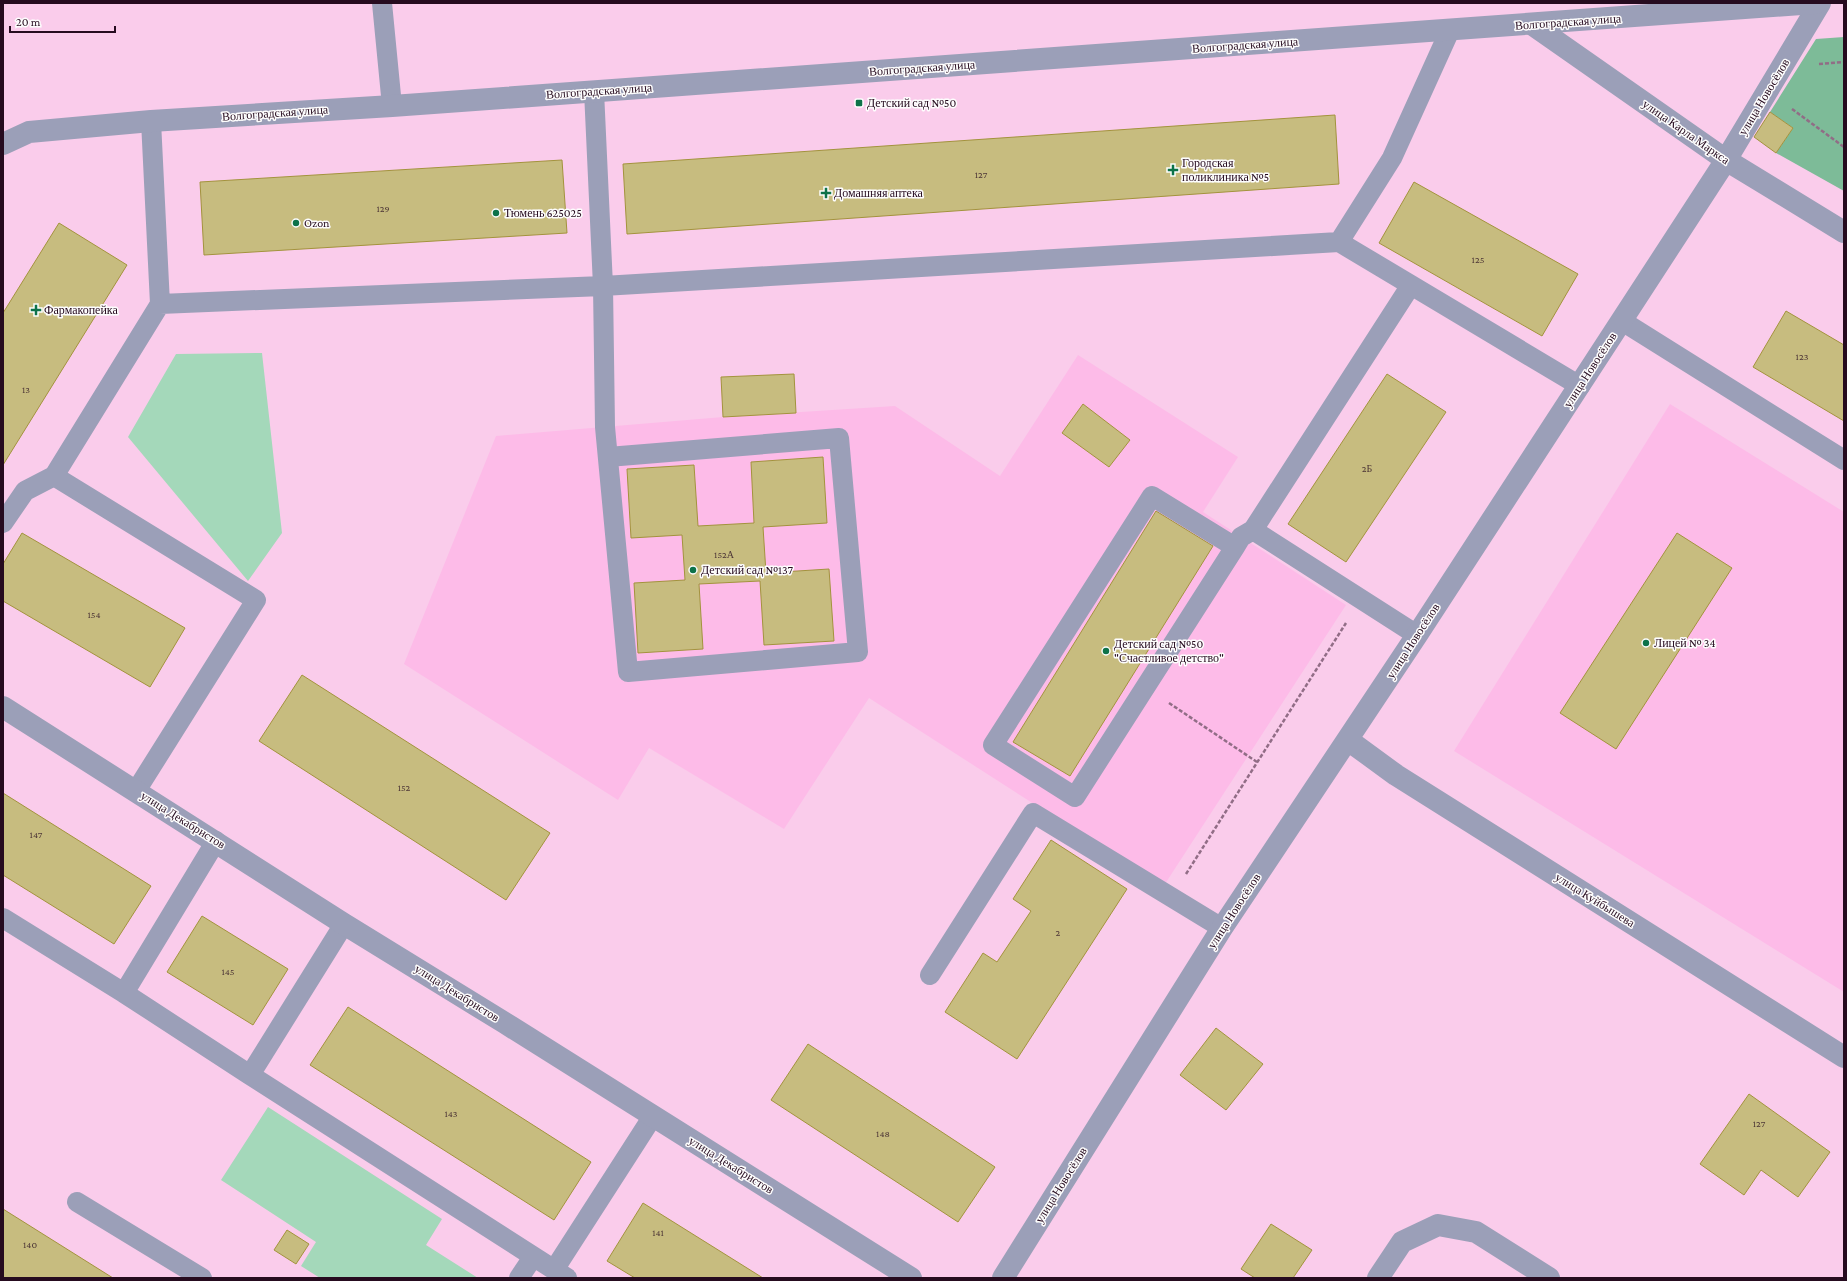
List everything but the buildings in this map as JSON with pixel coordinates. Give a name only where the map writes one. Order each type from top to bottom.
[{"type":"street","name":"Волгоградская улица","points":[[3,144],[29,132],[151,121],[392,106],[1533,25],[1815,3]]},
{"type":"street","name":"улица Новосёлов","points":[[1003,1278],[1222,928],[1417,635],[1726,160],[1820,3]]},
{"type":"street","name":"улица Карла Маркса","points":[[1533,25],[1726,160],[1844,232]]},
{"type":"street","name":"улица Декабристов","points":[[3,707],[216,841],[344,924],[911,1278]]},
{"type":"street","name":"улица Куйбышева","points":[[1348,740],[1396,775],[1844,1056]]},
{"type":"street","points":[[1378,1278],[1402,1242],[1438,1225],[1476,1232],[1549,1278]]},
{"type":"lane","points":[[382,3],[392,106]]},
{"type":"lane","points":[[1339,242],[1392,158],[1450,30]]},
{"type":"lane","points":[[594,91],[603,286],[605,427],[628,672],[858,652],[839,438],[608,457]]},
{"type":"lane","points":[[3,523],[25,491],[54,476],[160,304],[151,121]]},
{"type":"lane","points":[[160,304],[603,286],[1339,242],[1580,386]]},
{"type":"lane","points":[[1235,547],[1152,496],[994,745],[1075,797],[1235,547],[1241,537],[1253,530],[1411,285]]},
{"type":"lane","points":[[1622,321],[1844,460]]},
{"type":"lane","points":[[54,476],[256,600],[136,791]]},
{"type":"lane","points":[[1253,530],[1417,635]]},
{"type":"lane","points":[[930,974],[1033,813],[1222,928]]},
{"type":"lane","points":[[124,993],[216,841]]},
{"type":"lane","points":[[3,918],[124,993],[560,1274],[653,1116]]},
{"type":"lane","points":[[250,1075],[344,924]]},
{"type":"lane","points":[[77,1202],[202,1278]]},
{"type":"lane","points":[[519,1278],[533,1257]]},
{"type":"path","points":[[1767,91],[1844,147]]},
{"type":"path","points":[[1171,897],[1361,599]]},
{"type":"path","points":[[1145,687],[1257,762]]},
{"type":"shaded area","points":[[1078,355],[1238,457],[1203,512],[1346,605],[1163,887],[869,698],[784,829],[649,748],[618,800],[404,664],[496,436],[723,417],[895,406],[1000,476]]},
{"type":"shaded area","points":[[1670,404],[1844,512],[1844,992],[1454,751]]},
{"type":"green space","points":[[1844,37],[1844,191],[1776,153],[1793,128],[1770,112],[1816,39]]},
{"type":"green space","points":[[262,353],[282,533],[248,581],[128,437],[176,354]]},
{"type":"green space","points":[[268,1107],[442,1219],[426,1245],[478,1278],[320,1278],[301,1266],[316,1242],[221,1180]]},
{"type":"place","name":"Детский сад №50","points":[[859,103]]},
{"type":"place","name":"Городская поликлиника №5","points":[[1173,170]]},
{"type":"place","name":"Домашняя аптека","points":[[826,193]]},
{"type":"place","name":"Тюмень 625025","points":[[496,213]]},
{"type":"place","name":"Ozon","points":[[296,223]]},
{"type":"place","name":"Фармакопейка","points":[[36,310]]},
{"type":"place","name":"Детский сад №137","points":[[693,570]]},
{"type":"place","name":"Лицей № 34","points":[[1646,643]]},
{"type":"place","name":"Детский сад №50 \"Счастливое детство\"","points":[[1106,651]]}]
